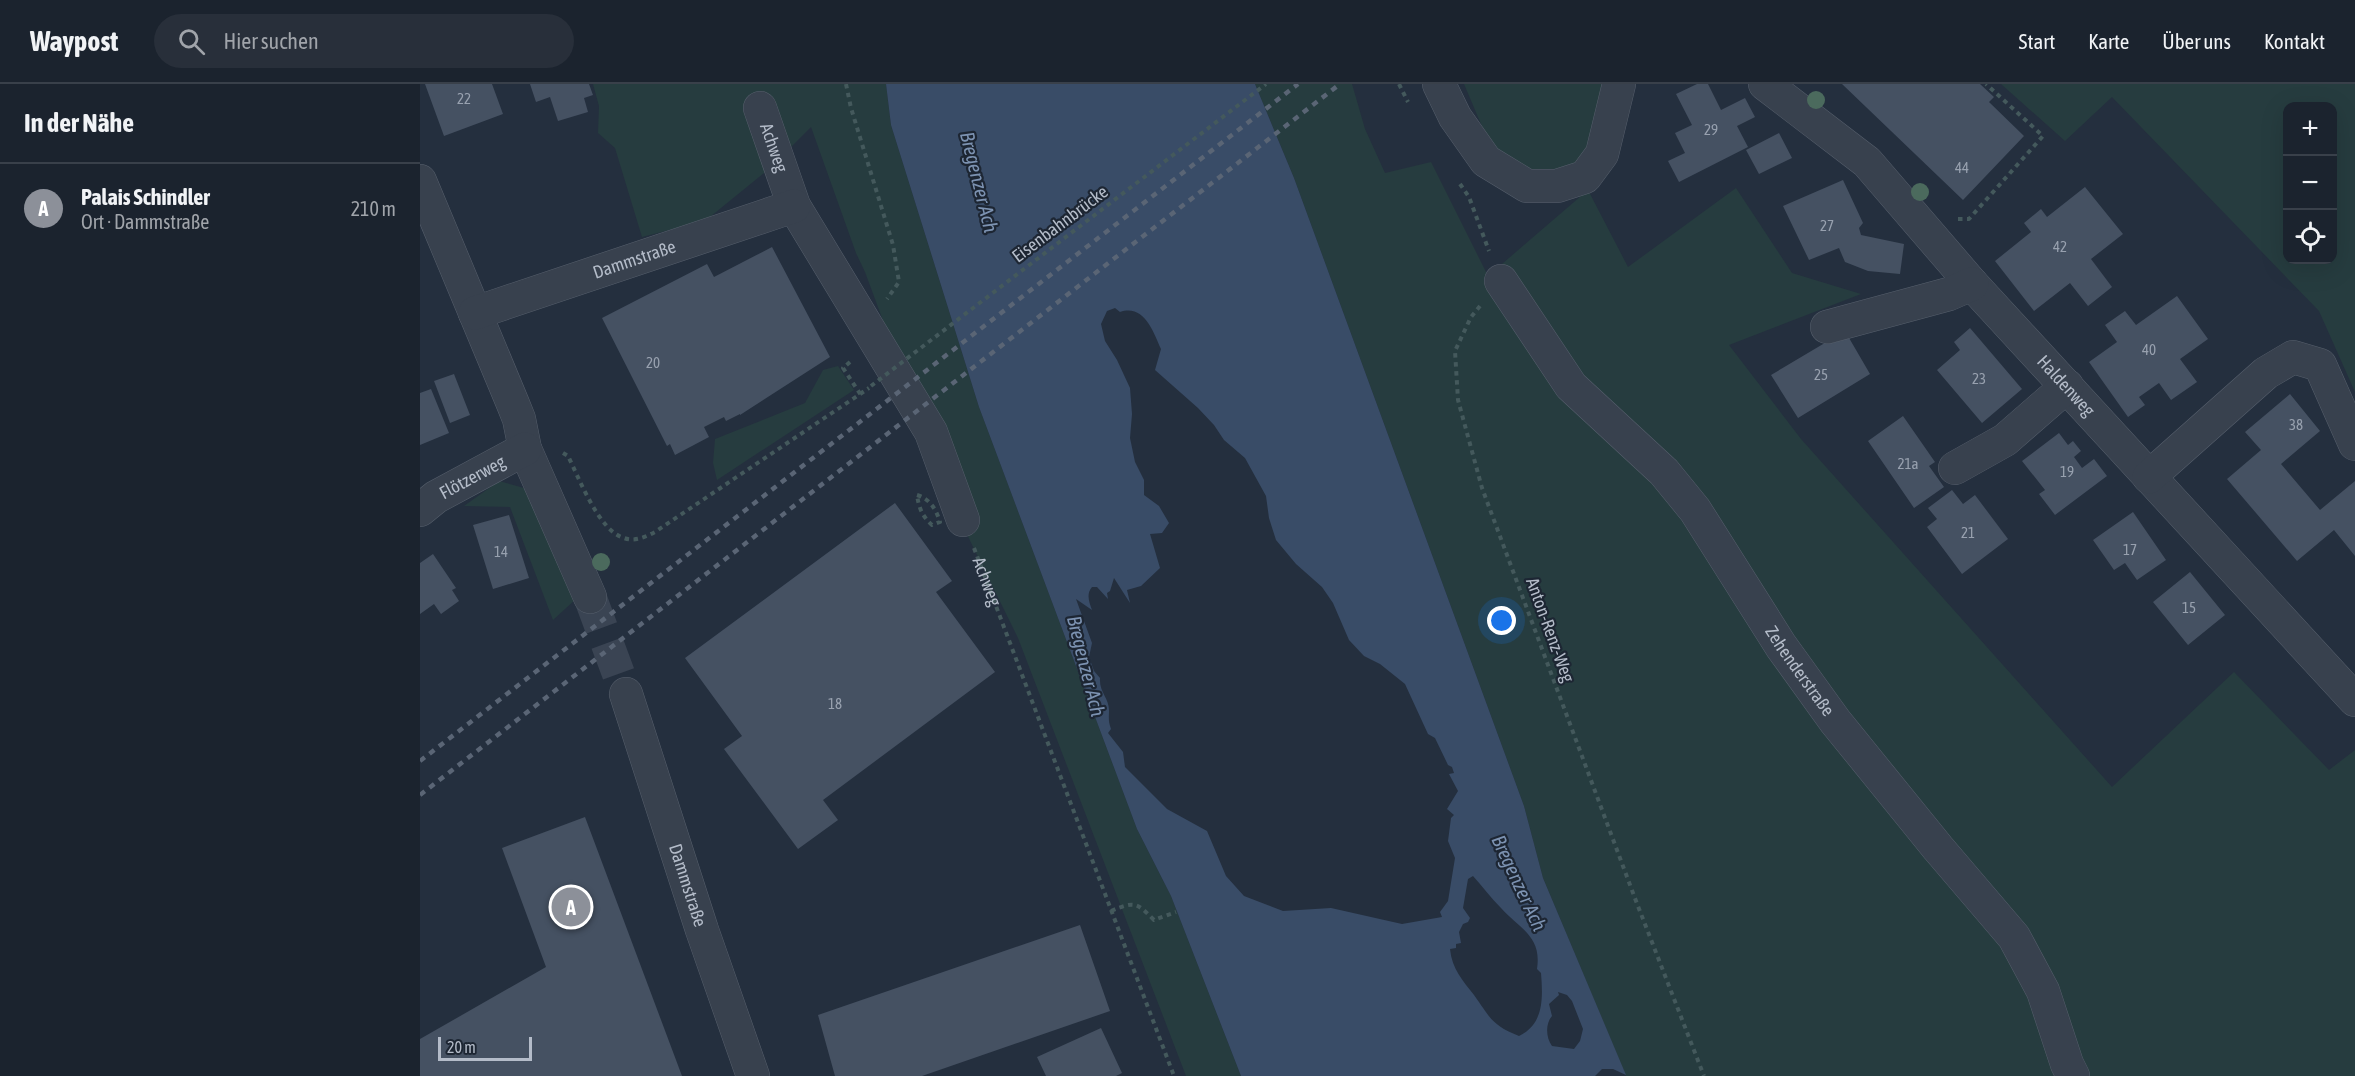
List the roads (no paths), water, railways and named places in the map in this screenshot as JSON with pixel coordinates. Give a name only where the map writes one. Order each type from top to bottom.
[{"type":"street","points":[[1439,84],[1455,117],[1486,161],[1527,186],[1557,186],[1585,177],[1602,154],[1619,84]]},
{"type":"street","name":"Haldenweg","points":[[1765,84],[1867,162],[1972,284],[2355,700]]},
{"type":"street","name":"Achweg","points":[[760,108],[794,206],[931,432],[963,520]]},
{"type":"street","points":[[420,181],[519,419],[525,449],[590,597]]},
{"type":"street","name":"Dammstraße","points":[[475,313],[794,206]]},
{"type":"street","name":"Zehenderstraße","points":[[1501,281],[1571,386],[1665,472],[1695,510],[1780,646],[1835,721],[2014,937],[2043,991],[2073,1076]]},
{"type":"street","points":[[1827,327],[1948,294],[1972,284]]},
{"type":"street","points":[[2149,477],[2266,373],[2293,357],[2320,365],[2355,444]]},
{"type":"street","points":[[1955,468],[2005,440],[2067,386]]},
{"type":"street","name":"Flötzerweg","points":[[420,510],[436,497],[525,449]]},
{"type":"street","name":"Dammstraße","points":[[626,694],[702,930],[753,1076]]},
{"type":"water","name":"Bregenzer Ach","points":[[886,84],[1255,84],[1294,178],[1524,806],[1543,878],[1626,1075],[1613,1069],[1602,1069],[1595,1076],[1241,1076],[1171,896],[1137,829],[979,407],[891,125]],"holes":[[[1115,308],[1120,312],[1135,312],[1146,321],[1161,349],[1155,370],[1198,408],[1224,440],[1245,458],[1266,496],[1269,518],[1276,540],[1296,564],[1322,587],[1333,603],[1349,640],[1364,656],[1380,664],[1405,684],[1428,734],[1435,738],[1448,765],[1452,767],[1454,773],[1449,774],[1458,791],[1447,809],[1454,815],[1451,818],[1448,841],[1455,858],[1448,901],[1440,912],[1442,917],[1402,924],[1331,908],[1283,911],[1244,896],[1226,876],[1207,831],[1167,809],[1125,767],[1123,752],[1108,733],[1111,729],[1109,706],[1101,687],[1100,678],[1094,671],[1089,657],[1092,643],[1076,599],[1092,610],[1089,598],[1092,587],[1097,587],[1108,599],[1107,593],[1110,591],[1114,578],[1130,603],[1127,590],[1141,586],[1160,568],[1150,534],[1162,533],[1169,523],[1159,506],[1144,495],[1144,480],[1135,462],[1130,438],[1132,414],[1130,388],[1105,341],[1101,324],[1107,311]],[[1473,876],[1497,904],[1528,934],[1536,948],[1537,969],[1541,973],[1542,1001],[1533,1025],[1519,1036],[1492,1020],[1462,980],[1453,963],[1450,949],[1456,948],[1456,944],[1461,943],[1459,932],[1470,918],[1463,908],[1468,879]],[[1558,992],[1567,995],[1572,1001],[1583,1029],[1580,1041],[1574,1049],[1552,1046],[1548,1039],[1547,1027],[1552,1016],[1549,1004],[1559,995]]]},
{"type":"tunnel","points":[[590,597],[626,694]]},
{"type":"railway","points":[[420,761],[1298,84]]},
{"type":"railway","points":[[420,795],[1340,84]]},
{"type":"place","name":"Palais Schindler","points":[[571,907]]}]
